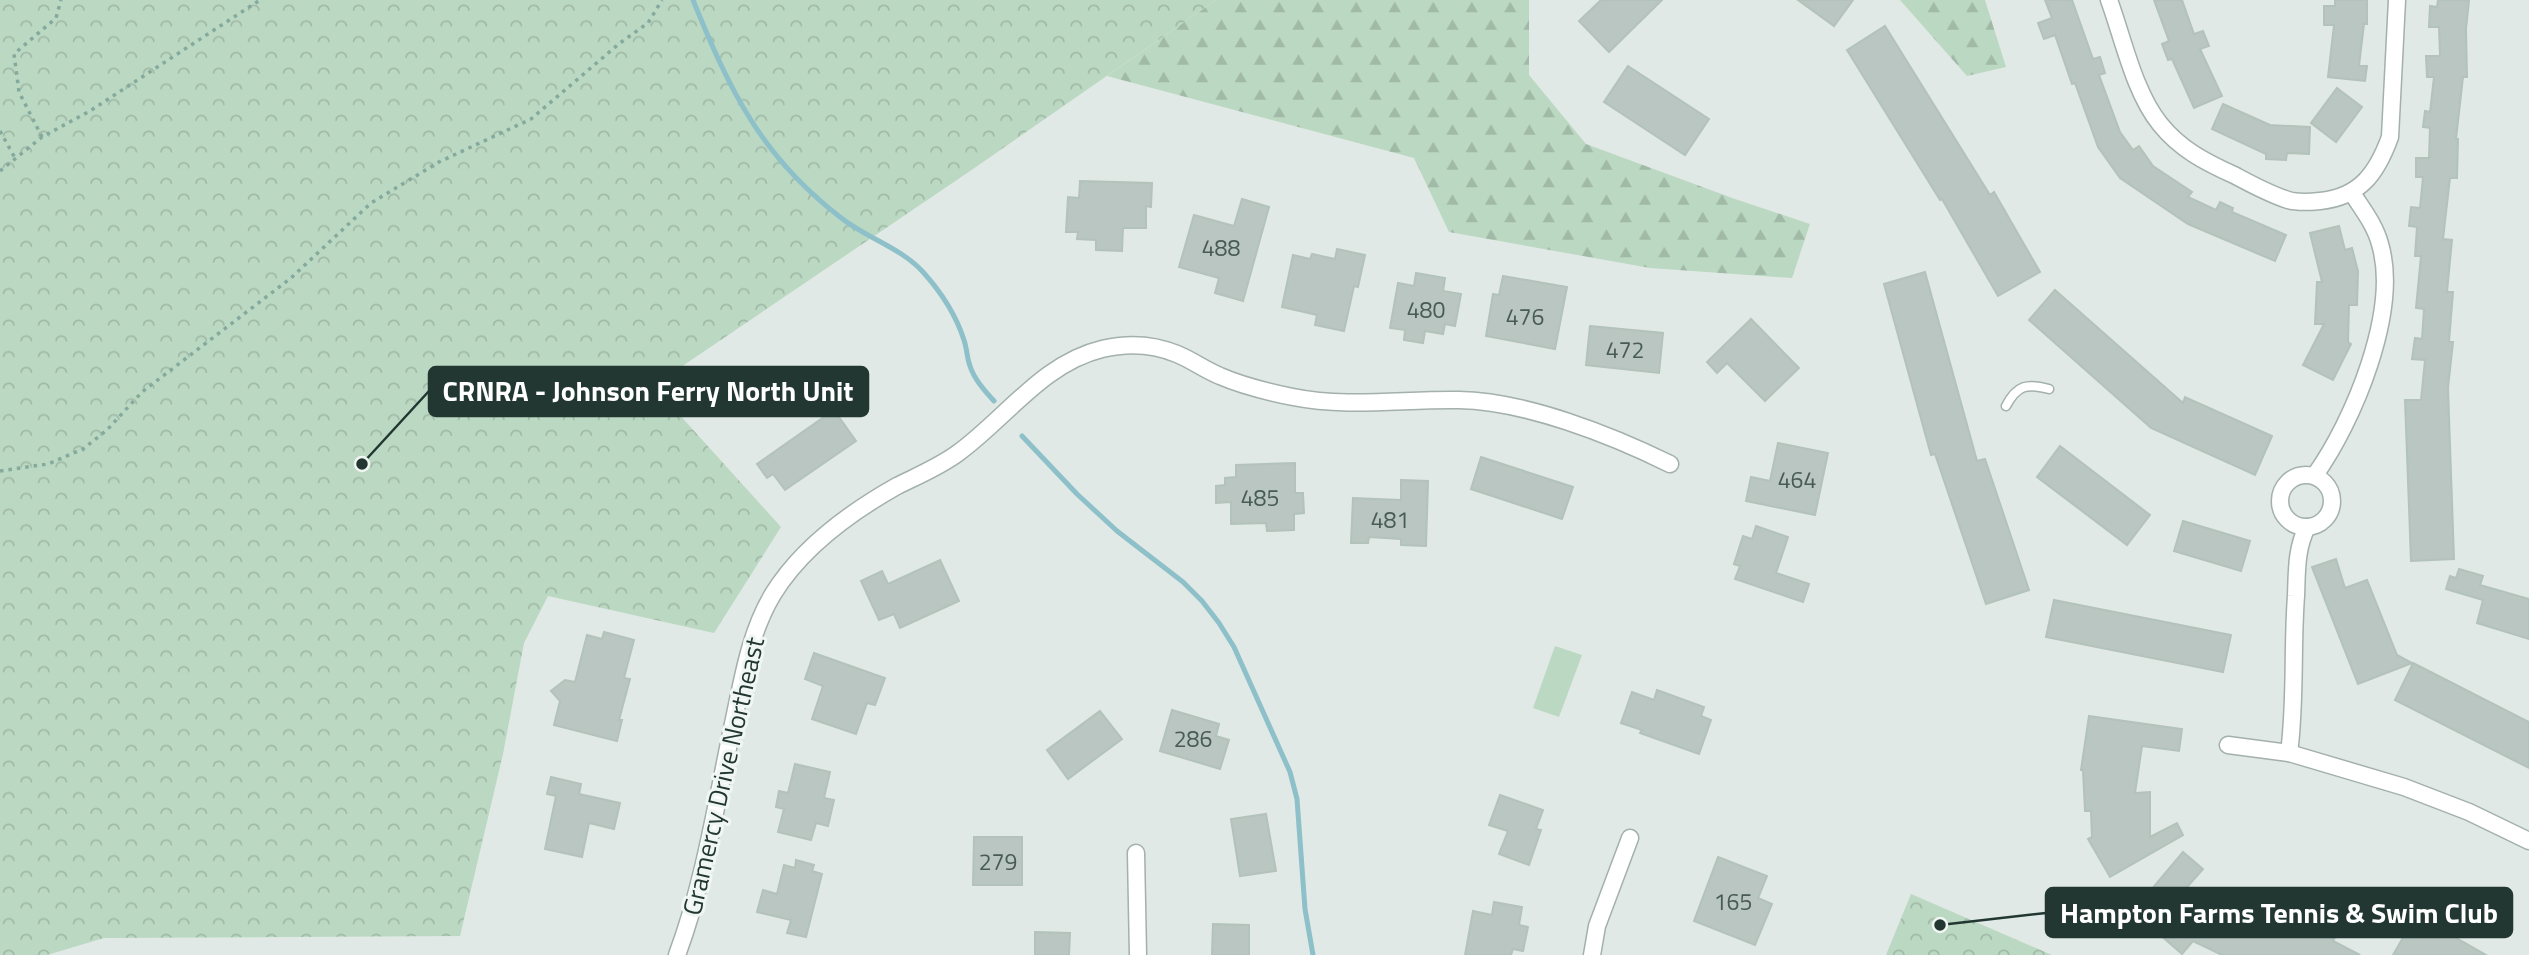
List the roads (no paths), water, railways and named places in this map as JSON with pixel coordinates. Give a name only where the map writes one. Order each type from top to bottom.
[{"type":"street","points":[[2109,0],[2148,105],[2158,122],[2176,142],[2198,158],[2289,200],[2331,200],[2352,193],[2374,171],[2390,137],[2397,0]]},
{"type":"street","points":[[2315,475],[2325,462],[2374,355],[2383,301],[2381,245],[2371,221],[2352,193]]},
{"type":"street","name":"Gramercy Drive Northeast","points":[[677,955],[698,885],[750,646],[772,595],[808,551],[836,525],[879,496],[949,459],[969,445],[1049,374],[1071,360],[1100,349],[1131,345],[1155,347],[1178,354],[1219,376],[1296,398],[1326,402],[1463,400],[1511,406],[1595,433],[1670,464]]},
{"type":"street","points":[[2315,475],[2329,486],[2333,504],[2326,519],[2306,527],[2292,523],[2280,504],[2284,487],[2297,476],[2315,475]]},
{"type":"street","points":[[2289,753],[2299,544],[2306,527]]},
{"type":"street","points":[[2228,745],[2289,753],[2404,787],[2469,812],[2529,841]]},
{"type":"street","points":[[1592,955],[1597,926],[1630,838]]},
{"type":"street","points":[[1136,853],[1138,955]]},
{"type":"lane","points":[[2006,406],[2015,392],[2024,387],[2033,385],[2049,389]]},
{"type":"waterway","points":[[693,0],[735,93],[769,146],[789,170],[840,217],[904,256],[923,272],[952,313],[961,331],[972,371],[994,401]]},
{"type":"waterway","points":[[1022,436],[1077,494],[1117,531],[1183,582],[1202,601],[1234,647],[1290,772],[1297,799],[1305,909],[1313,955]]},
{"type":"place","name":"CRNRA - Johnson Ferry North Unit","points":[[362,464]]},
{"type":"place","name":"Hampton Farms Tennis & Swim Club","points":[[1940,925]]}]
